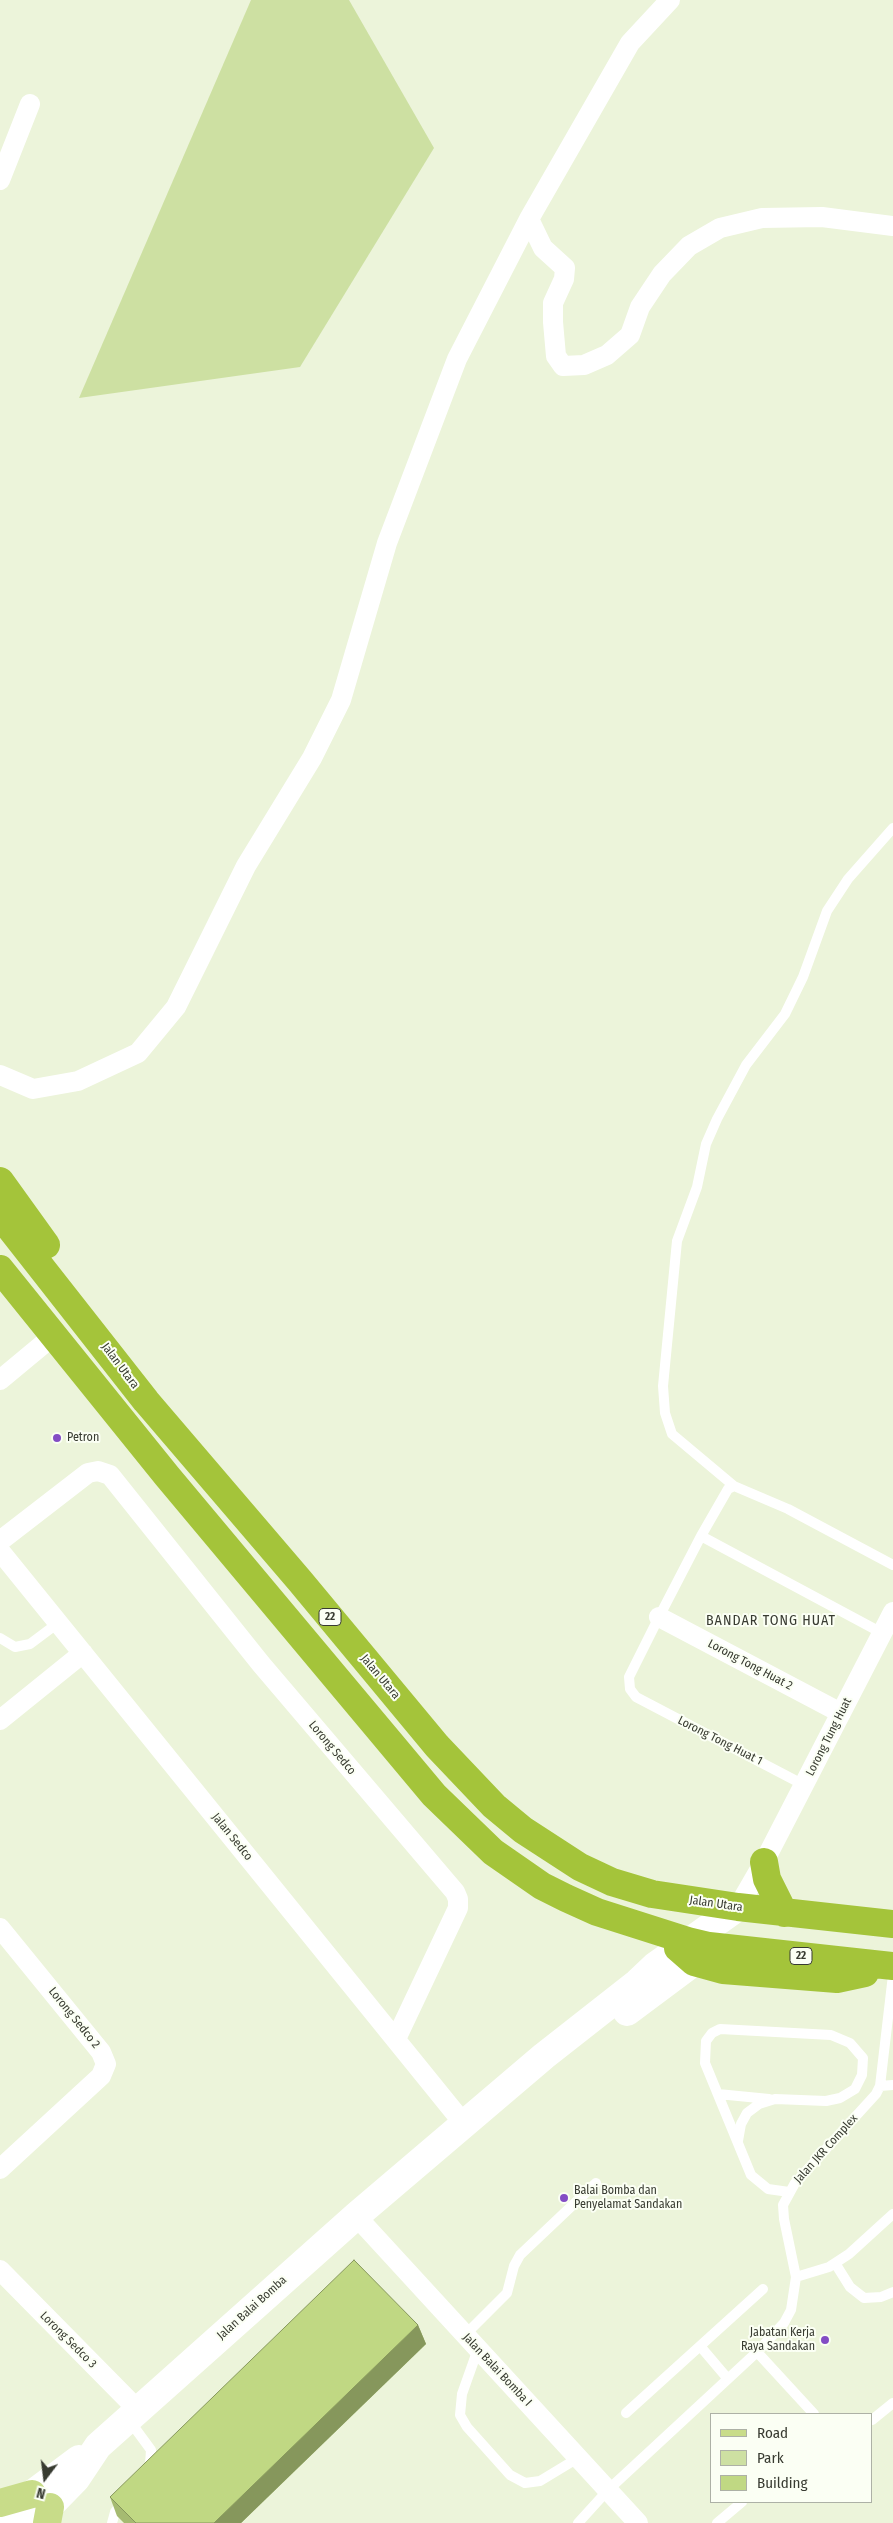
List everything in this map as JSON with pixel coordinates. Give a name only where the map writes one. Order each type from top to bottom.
[{"type":"highway","points":[[0,1181],[50,1250],[87,1324]]},
{"type":"highway","name":"Jalan Utara","points":[[0,1215],[146,1401],[300,1581],[437,1746],[494,1806],[552,1850],[612,1882],[663,1896],[738,1908],[893,1924]]},
{"type":"highway","points":[[2,1270],[167,1476],[434,1795],[487,1845],[542,1886],[597,1912],[692,1949],[723,1970],[837,1979],[893,1966]]},
{"type":"highway","points":[[764,1862],[767,1880],[784,1913]]},
{"type":"main road","name":"Jalan Balai Bomba","points":[[1,2523],[41,2512],[76,2479],[98,2446],[356,2216],[485,2106],[548,2068],[692,1949],[738,1908]]},
{"type":"main road","points":[[0,2503],[41,2512]]},
{"type":"street","points":[[0,1075],[33,1089],[78,1080],[138,1053],[176,1007],[246,866],[312,758],[341,700],[387,543],[457,359],[530,219],[630,43],[670,0]]},
{"type":"street","points":[[0,180],[30,104]]},
{"type":"street","points":[[530,219],[543,248],[565,268],[564,279],[553,303],[556,356],[564,366],[584,365],[606,355],[630,335],[640,307],[662,274],[690,246],[720,228],[762,218],[822,218],[893,226]]},
{"type":"street","points":[[0,1380],[53,1336]]},
{"type":"street","name":"Lorong Sedco","points":[[0,1541],[88,1473],[98,1471],[110,1475],[261,1664],[455,1892],[458,1899],[458,1908],[396,2040]]},
{"type":"street","name":"Jalan Sedco","points":[[0,1551],[464,2124]]},
{"type":"street","name":"Lorong Tung Huat","points":[[738,1908],[764,1862],[893,1612]]},
{"type":"street","name":"Lorong Tong Huat 2","points":[[659,1617],[841,1713]]},
{"type":"street","points":[[0,1720],[83,1653]]},
{"type":"street","name":"Lorong Sedco 2","points":[[0,1928],[101,2052],[106,2064],[101,2076],[0,2169]]},
{"type":"street","name":"Jalan Balai Bomba I","points":[[356,2216],[638,2523]]},
{"type":"street","name":"Lorong Sedco 3","points":[[0,2270],[133,2415]]},
{"type":"lane","points":[[893,828],[848,879],[826,911],[803,977],[785,1014],[746,1065],[706,1144],[697,1187],[677,1242],[663,1386],[665,1414],[672,1434],[734,1486],[788,1509],[893,1565]]},
{"type":"lane","points":[[659,1617],[701,1536],[728,1489],[734,1486]]},
{"type":"lane","points":[[701,1536],[882,1633]]},
{"type":"lane","name":"Lorong Tong Huat 1","points":[[659,1617],[629,1677],[630,1689],[636,1698],[804,1785]]},
{"type":"lane","points":[[0,1638],[15,1647],[30,1644],[58,1622]]},
{"type":"lane","name":"Jalan JKR Complex","points":[[578,2523],[608,2490],[757,2352],[784,2323],[791,2310],[796,2277],[784,2219],[783,2205],[789,2192],[876,2094],[880,2086],[890,2034],[893,1975]]},
{"type":"lane","points":[[718,2094],[826,2101],[840,2098],[855,2089],[862,2075],[863,2058],[850,2043],[830,2035],[720,2029],[712,2033],[706,2041],[705,2063],[718,2094],[738,2141],[750,2175],[759,2184],[768,2189],[789,2192]]},
{"type":"lane","points":[[880,2086],[893,2085]]},
{"type":"lane","points":[[738,2141],[741,2124],[748,2113],[759,2104],[774,2099]]},
{"type":"lane","points":[[465,2335],[507,2293],[520,2254],[596,2183]]},
{"type":"lane","points":[[796,2277],[829,2267],[893,2214]]},
{"type":"lane","points":[[835,2263],[850,2287],[864,2298],[881,2298],[893,2292]]},
{"type":"lane","points":[[626,2413],[764,2289]]},
{"type":"lane","points":[[700,2346],[728,2379]]},
{"type":"lane","points":[[478,2349],[462,2394],[460,2415],[467,2427],[510,2475],[525,2482],[540,2481],[578,2458]]},
{"type":"lane","points":[[757,2352],[812,2413]]},
{"type":"lane","points":[[873,2419],[893,2403]]},
{"type":"lane","points":[[133,2415],[151,2450],[150,2464],[142,2479]]},
{"type":"lane","points":[[112,2523],[115,2512],[131,2492]]},
{"type":"lane","points":[[718,2523],[741,2503]]},
{"type":"green space","points":[[251,0],[349,0],[434,148],[300,367],[79,398]]},
{"type":"building","points":[[354,2260],[418,2325],[214,2523],[136,2523],[110,2497]]},
{"type":"place","name":"Petron","points":[[57,1438]]},
{"type":"place","name":"Balai Bomba dan Penyelamat Sandakan","points":[[564,2198]]},
{"type":"place","name":"Jabatan Kerja Raya Sandakan","points":[[825,2340]]},
{"type":"district","name":"BANDAR TONG HUAT","points":[[771,1621]]}]
